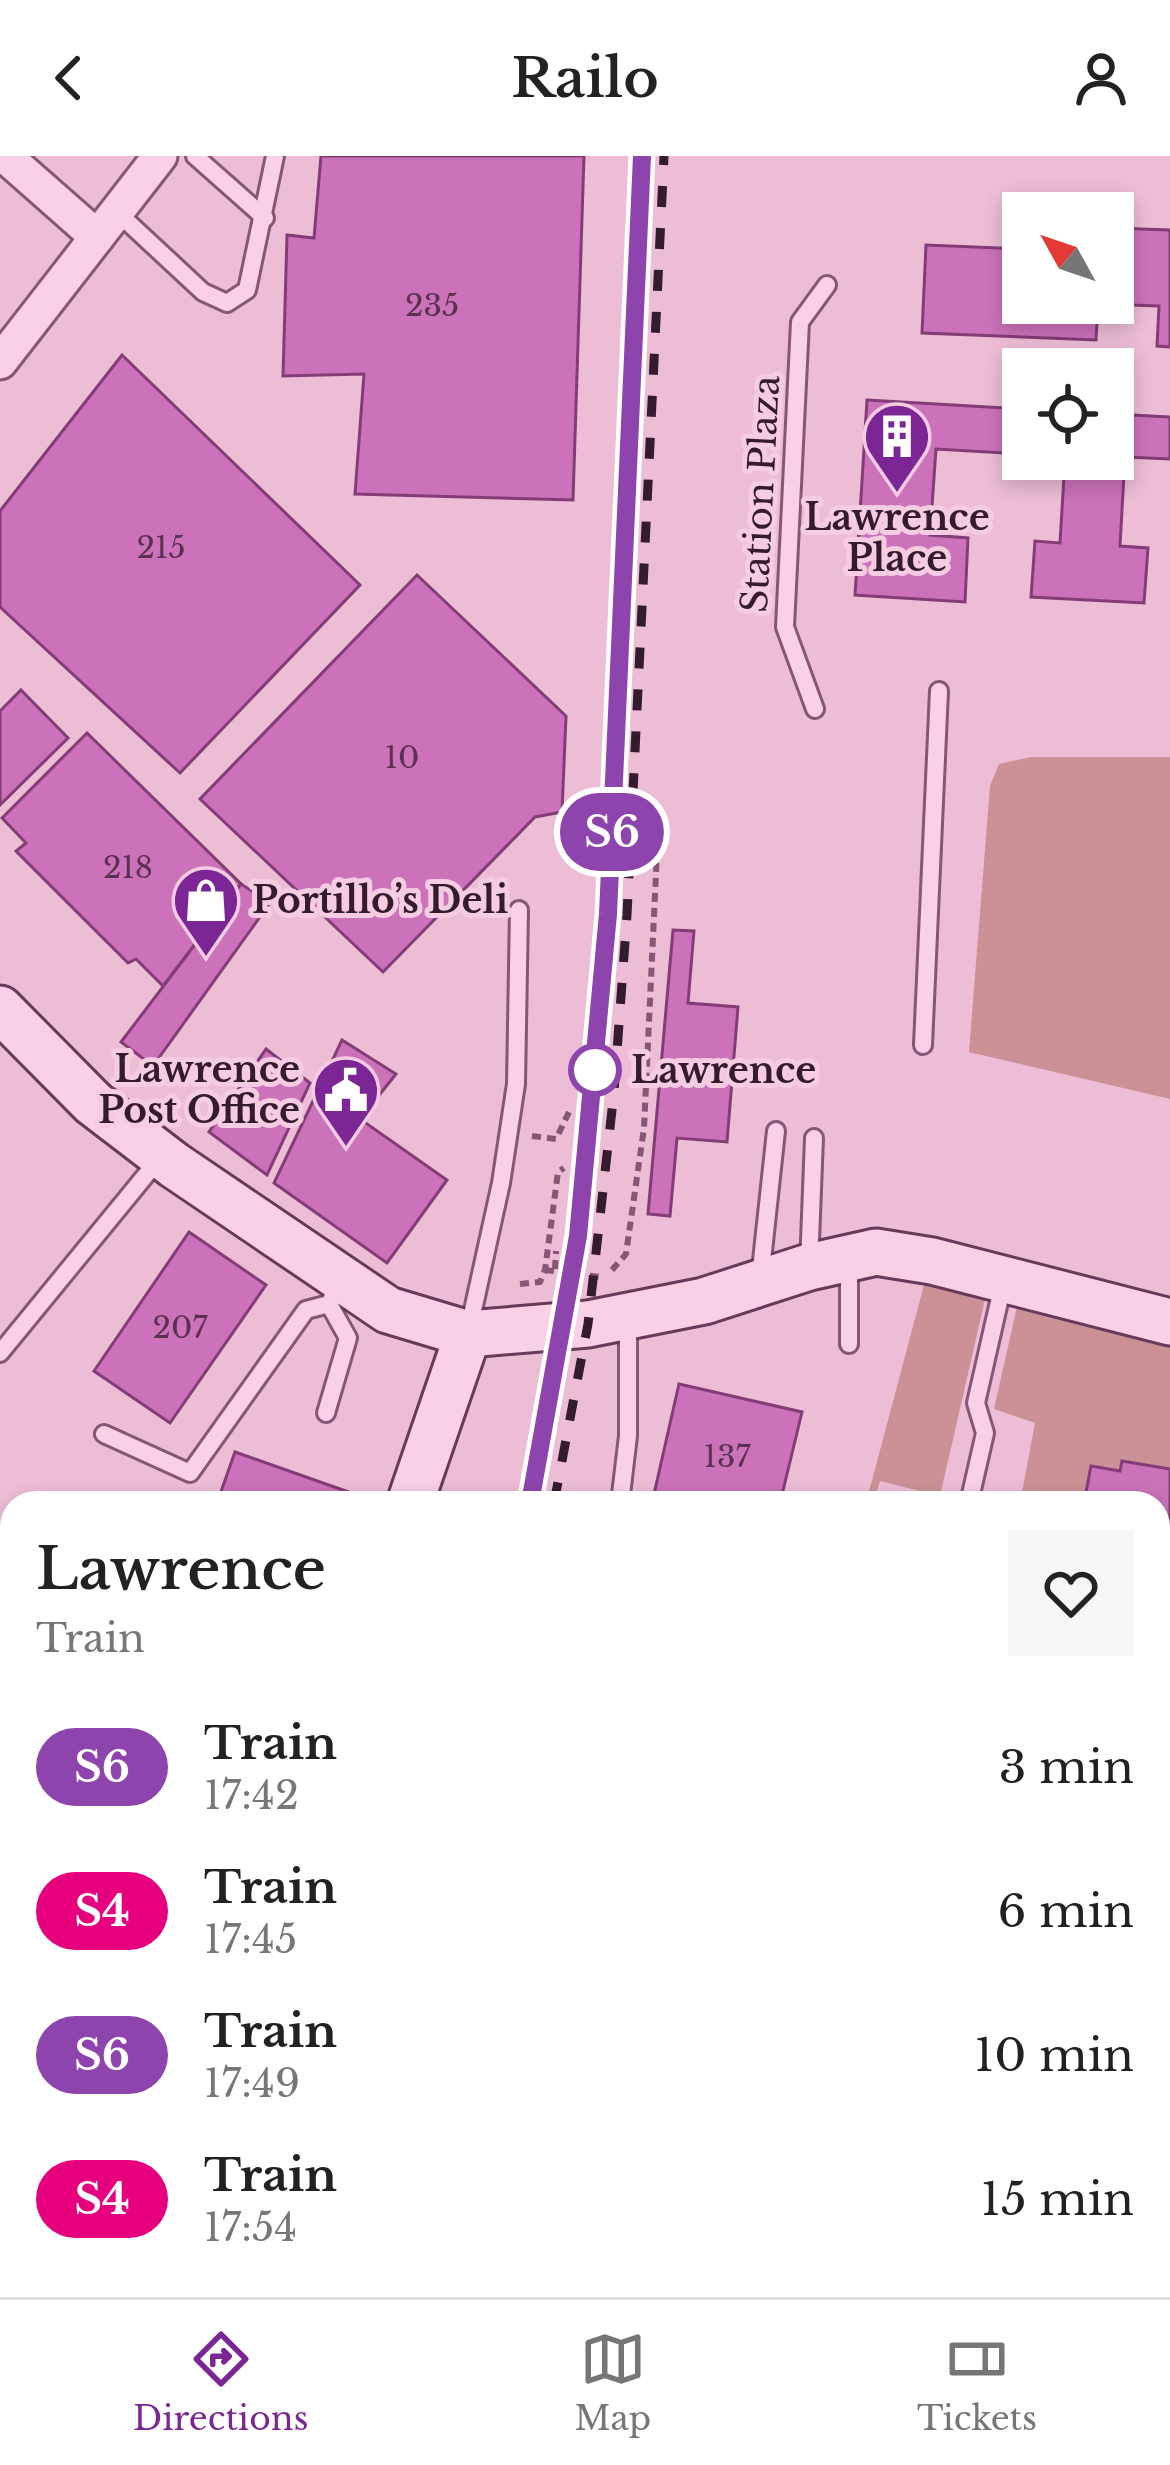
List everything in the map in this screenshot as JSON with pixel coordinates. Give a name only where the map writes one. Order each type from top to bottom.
[{"type":"street","points":[[5,156],[107,225]]},
{"type":"street","points":[[0,362],[160,156]]},
{"type":"street","points":[[0,1009],[93,1103],[336,1291],[468,1334],[588,1324],[617,1287],[704,1300],[876,1252],[932,1261],[1170,1322]]},
{"type":"street","points":[[414,1491],[468,1334]]},
{"type":"lane","points":[[195,156],[265,218]]},
{"type":"lane","points":[[107,225],[203,292],[227,303],[247,290],[274,156]]},
{"type":"lane","name":"Station Plaza","points":[[815,709],[785,627],[800,322],[827,285]]},
{"type":"lane","points":[[923,1045],[939,691]]},
{"type":"lane","points":[[468,1334],[501,1183],[516,1084],[519,910]]},
{"type":"lane","points":[[759,1283],[776,1131]]},
{"type":"lane","points":[[814,1138],[829,1263],[849,1344]]},
{"type":"lane","points":[[0,1353],[162,1155]]},
{"type":"lane","points":[[972,1491],[985,1433],[976,1403],[1005,1279]]},
{"type":"lane","points":[[617,1287],[628,1436],[621,1491]]},
{"type":"lane","points":[[104,1434],[190,1473],[306,1310],[336,1291],[348,1338],[326,1413]]},
{"type":"path","points":[[617,1287],[643,1136],[657,852],[653,848]]},
{"type":"path","points":[[560,1135],[570,1111]]},
{"type":"path","points":[[632,1135],[643,1136]]},
{"type":"path","points":[[520,1284],[540,1282],[558,1172],[564,1168]]},
{"type":"path","points":[[556,1251],[556,1269]]},
{"type":"path","points":[[614,1258],[617,1287]]},
{"type":"path","points":[[544,1270],[556,1269],[617,1287]]},
{"type":"shaded area","points":[[1031,757],[1170,757],[1170,1099],[969,1052],[990,786],[999,764]]},
{"type":"shaded area","points":[[929,1266],[989,1282],[941,1491],[880,1481],[877,1491],[869,1491]]},
{"type":"shaded area","points":[[1021,1289],[1170,1328],[1170,1491],[1022,1491],[1035,1423],[994,1409]]},
{"type":"building","points":[[321,156],[584,156],[573,500],[355,494],[364,374],[283,376],[287,235],[314,238]]},
{"type":"building","points":[[1134,229],[1170,230],[1170,347],[1157,346],[1159,306],[1134,305]]},
{"type":"building","points":[[926,245],[1002,248],[1002,324],[1097,324],[1096,340],[922,333]]},
{"type":"building","points":[[122,355],[360,585],[180,773],[0,607],[0,511]]},
{"type":"building","name":"Lawrence Place","points":[[867,400],[1002,408],[1002,453],[936,449],[930,535],[968,538],[965,602],[855,595]]},
{"type":"building","name":"Lawrence Place","points":[[1134,415],[1170,417],[1170,459],[1134,457]]},
{"type":"building","name":"Lawrence Place","points":[[1064,480],[1124,480],[1120,546],[1148,548],[1144,603],[1031,597],[1035,541],[1060,543]]},
{"type":"building","points":[[417,575],[566,716],[562,812],[535,817],[383,972],[200,799]]},
{"type":"building","points":[[21,690],[68,738],[0,805],[0,711]]},
{"type":"building","points":[[87,733],[241,884],[163,986],[136,959],[128,963],[16,851],[26,843],[2,818]]},
{"type":"building","name":"Portillo’s Deli","points":[[241,884],[270,903],[153,1066],[121,1042]]},
{"type":"building","name":"Lawrence","points":[[673,930],[694,931],[688,1003],[738,1007],[727,1142],[677,1138],[670,1216],[648,1214]]},
{"type":"building","name":"Lawrence Post Office","points":[[342,1040],[396,1074],[360,1119],[447,1180],[387,1263],[274,1183]]},
{"type":"building","points":[[266,1049],[310,1083],[267,1175],[209,1132]]},
{"type":"building","points":[[189,1232],[266,1285],[170,1423],[94,1371]]},
{"type":"building","points":[[679,1384],[802,1412],[783,1491],[655,1491]]},
{"type":"building","points":[[235,1452],[346,1491],[221,1491]]},
{"type":"building","points":[[1122,1461],[1170,1469],[1170,1491],[1086,1491],[1091,1466],[1120,1471]]},
{"type":"railway","points":[[532,1491],[578,1236],[608,914],[642,156]]},
{"type":"railway","points":[[556,1491],[588,1324],[614,1092],[664,156]]},
{"type":"train","name":"S6","points":[[532,1491],[578,1236],[608,914],[642,156]]},
{"type":"place","name":"Lawrence Place","points":[[897,495]]},
{"type":"place","name":"Portillo’s Deli","points":[[206,959]]},
{"type":"place","name":"Lawrence","points":[[595,1070]]},
{"type":"place","name":"Lawrence Post Office","points":[[346,1149]]}]
